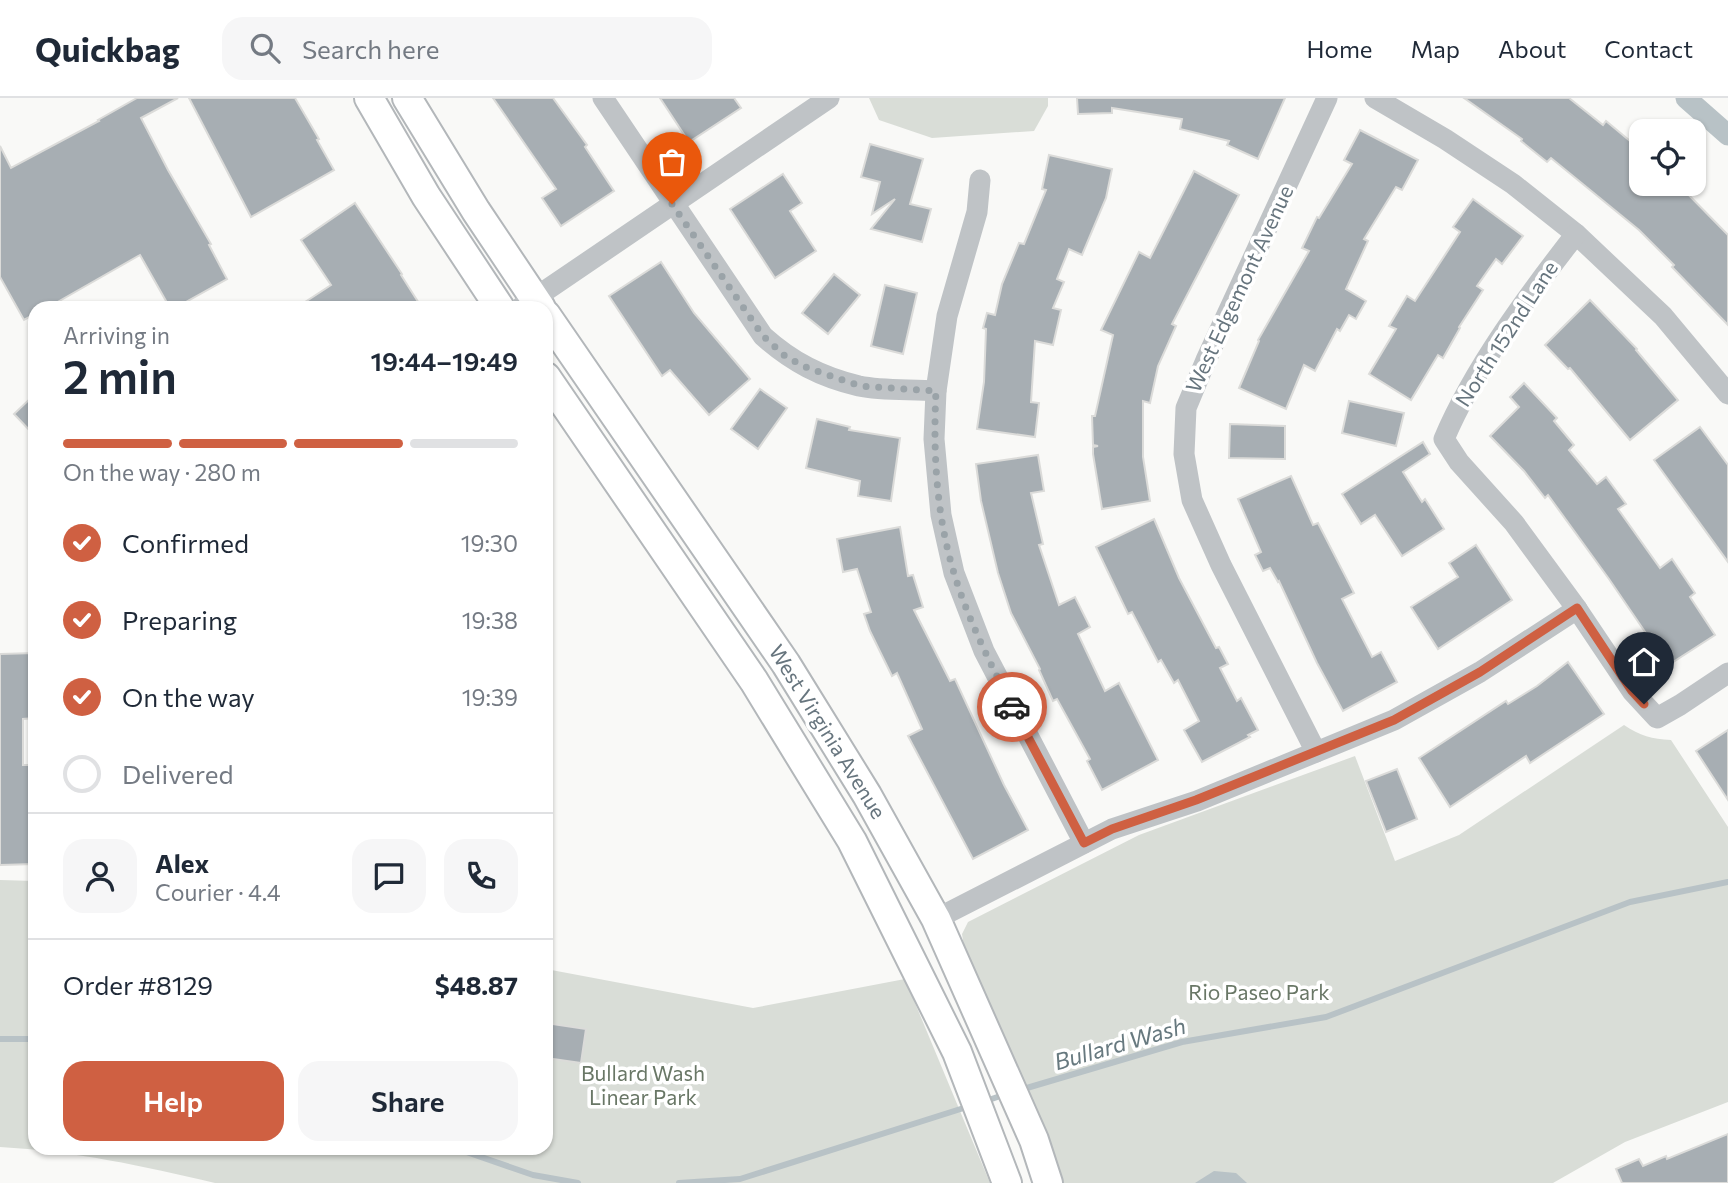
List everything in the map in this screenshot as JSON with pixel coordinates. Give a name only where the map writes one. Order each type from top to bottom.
[{"type":"main road","points":[[369,98],[426,195],[495,301]]},
{"type":"main road","name":"West Virginia Avenue","points":[[407,98],[532,301]]},
{"type":"main road","name":"West Virginia Avenue","points":[[553,331],[786,664],[867,795],[936,919],[1034,1140],[1048,1183]]},
{"type":"main road","name":"West Virginia Avenue","points":[[553,387],[754,681],[852,841],[957,1052],[1007,1183]]},
{"type":"street","points":[[603,98],[763,336],[786,357],[808,368],[860,386],[936,391]]},
{"type":"street","points":[[544,301],[672,204],[829,98]]},
{"type":"street","name":"West Edgemont Avenue","points":[[1316,752],[1221,565],[1192,500],[1184,454],[1186,408],[1327,98]]},
{"type":"street","points":[[1375,98],[1513,184],[1576,234],[1663,316],[1715,375],[1728,394]]},
{"type":"street","points":[[980,180],[978,212],[947,316],[936,391],[934,439],[941,515],[954,573],[984,651],[1084,843]]},
{"type":"street","name":"North 152nd Lane","points":[[1576,234],[1509,325],[1454,415],[1444,439],[1459,462],[1514,523],[1577,608]]},
{"type":"street","points":[[936,919],[1112,829],[1196,800],[1405,714],[1480,672],[1577,608],[1632,691],[1657,718],[1728,673]]},
{"type":"green space","points":[[869,98],[1048,98],[1048,106],[1034,131],[932,138],[879,120]]},
{"type":"green space","name":"Rio Paseo Park","points":[[1624,725],[1646,736],[1671,740],[1728,827],[1728,1102],[1625,1142],[1553,1183],[1062,1183],[1028,1095],[964,947],[962,934],[968,922],[1139,835],[1355,756],[1395,861],[1459,835]]},
{"type":"green space","name":"Bullard Wash Linear Park","points":[[0,880],[28,881],[28,1150],[0,1147]]},
{"type":"green space","name":"Bullard Wash Linear Park","points":[[553,970],[753,1008],[905,979],[990,1183],[215,1183],[75,1155],[553,1155]]},
{"type":"shaded area","points":[[1214,1171],[1236,1173],[1247,1183],[1195,1183]]},
{"type":"building","points":[[137,98],[178,98],[141,118],[211,244],[209,245],[227,279],[188,301],[166,301],[140,255],[59,301],[28,301],[28,318],[24,320],[0,277],[0,146],[11,168]]},
{"type":"building","points":[[189,98],[295,98],[334,170],[251,217]]},
{"type":"building","points":[[493,98],[553,98],[587,145],[585,147],[614,191],[561,226],[542,198],[556,189]]},
{"type":"building","points":[[660,98],[734,98],[741,108],[689,142]]},
{"type":"building","points":[[1077,98],[1285,98],[1258,159],[1227,145],[1229,141],[1180,129],[1182,119],[1112,108],[1112,113],[1078,114]]},
{"type":"building","points":[[1464,98],[1569,98],[1603,125],[1606,121],[1629,140],[1629,196],[1690,196],[1728,235],[1728,325],[1639,230],[1551,158],[1547,162],[1521,141],[1522,139]]},
{"type":"building","points":[[1360,130],[1418,160],[1402,190],[1396,187],[1364,239],[1368,241],[1346,289],[1366,301],[1356,319],[1349,315],[1340,331],[1337,329],[1315,371],[1304,365],[1286,409],[1239,388],[1258,340],[1309,251],[1302,248],[1317,217],[1319,218],[1352,164],[1344,160]]},
{"type":"building","points":[[870,144],[923,159],[910,204],[931,209],[922,242],[871,229],[895,199],[872,214],[880,182],[861,177]]},
{"type":"building","points":[[1049,155],[1112,169],[1106,198],[1082,255],[1069,249],[1057,279],[1064,282],[1053,308],[1061,310],[1053,345],[1035,341],[1031,402],[1039,403],[1035,437],[977,429],[984,382],[986,329],[983,328],[987,313],[995,315],[1002,284],[1019,243],[1024,244],[1046,190],[1042,189]]},
{"type":"building","points":[[1194,171],[1239,195],[1172,324],[1176,326],[1158,366],[1150,403],[1143,401],[1143,457],[1150,501],[1102,509],[1093,454],[1093,447],[1098,446],[1093,445],[1092,416],[1095,416],[1113,335],[1101,330],[1139,252],[1150,258]]},
{"type":"building","points":[[783,174],[802,203],[790,211],[816,251],[775,278],[730,209]]},
{"type":"building","points":[[1473,199],[1523,236],[1502,264],[1496,259],[1477,286],[1483,290],[1443,358],[1438,355],[1411,400],[1369,374],[1396,329],[1389,326],[1407,296],[1415,301],[1460,232],[1453,227]]},
{"type":"building","points":[[355,203],[418,301],[307,301],[331,285],[301,240]]},
{"type":"building","points":[[661,262],[694,313],[750,379],[709,415],[670,370],[662,376],[609,296]]},
{"type":"building","points":[[834,274],[860,295],[828,334],[802,313]]},
{"type":"building","points":[[885,285],[917,293],[903,354],[871,346]]},
{"type":"building","points":[[1590,300],[1637,349],[1678,400],[1630,440],[1570,368],[1545,345]]},
{"type":"building","points":[[1524,383],[1557,418],[1554,421],[1574,445],[1569,450],[1597,484],[1606,477],[1626,504],[1618,509],[1660,568],[1672,559],[1695,593],[1690,597],[1715,635],[1656,673],[1645,655],[1656,648],[1609,579],[1548,495],[1545,498],[1524,471],[1490,436],[1519,407],[1510,397]]},
{"type":"building","points":[[760,389],[787,408],[758,449],[731,429]]},
{"type":"building","points":[[28,401],[28,429],[14,414]]},
{"type":"building","points":[[1349,401],[1404,413],[1396,446],[1342,433]]},
{"type":"building","points":[[817,419],[850,427],[849,430],[900,438],[891,501],[858,496],[860,481],[806,468]]},
{"type":"building","points":[[1230,424],[1285,426],[1285,459],[1229,458]]},
{"type":"building","points":[[1700,427],[1728,465],[1728,562],[1654,460]]},
{"type":"building","points":[[1423,442],[1430,454],[1403,472],[1444,529],[1402,556],[1375,515],[1361,524],[1342,494]]},
{"type":"building","points":[[1038,455],[1044,491],[1031,493],[1043,544],[1039,545],[1059,605],[1075,597],[1090,627],[1078,634],[1105,691],[1119,683],[1158,760],[1102,790],[1087,761],[1090,759],[1057,699],[1053,701],[1011,613],[998,573],[981,501],[976,464]]},
{"type":"building","points":[[1291,476],[1313,525],[1318,523],[1354,593],[1342,599],[1372,657],[1381,652],[1397,682],[1343,711],[1317,663],[1279,581],[1270,568],[1263,571],[1255,555],[1261,552],[1238,499]]},
{"type":"building","points":[[1154,519],[1179,578],[1216,648],[1219,647],[1228,664],[1220,668],[1237,701],[1241,698],[1258,730],[1248,735],[1250,737],[1202,762],[1184,730],[1199,721],[1178,680],[1174,683],[1161,660],[1158,662],[1132,612],[1128,614],[1096,547]]},
{"type":"building","points":[[900,527],[908,576],[913,575],[923,607],[914,610],[950,681],[955,679],[1028,830],[973,859],[908,736],[922,729],[897,673],[892,676],[870,631],[864,614],[871,612],[857,569],[843,572],[837,539]]},
{"type":"building","points":[[1476,545],[1512,600],[1438,649],[1411,607],[1458,577],[1449,563]]},
{"type":"building","points":[[28,653],[28,719],[23,719],[23,765],[28,765],[28,864],[0,865],[0,654]]},
{"type":"building","points":[[1568,662],[1604,714],[1530,763],[1526,756],[1450,807],[1419,758],[1506,701],[1508,704],[1537,686]]},
{"type":"building","points":[[1728,730],[1728,800],[1696,751]]},
{"type":"building","points":[[1397,769],[1417,819],[1386,832],[1366,781]]},
{"type":"building","points":[[553,1024],[586,1029],[581,1063],[553,1059]]},
{"type":"building","points":[[1728,1134],[1728,1183],[1622,1183],[1616,1169],[1639,1159],[1643,1166],[1666,1156],[1667,1159]]},
{"type":"waterway","points":[[1686,98],[1728,135]]},
{"type":"waterway","name":"Bullard Wash","points":[[1020,1090],[1182,1042],[1326,1017],[1630,902],[1728,882]]},
{"type":"waterway","name":"Bullard Wash","points":[[0,1039],[28,1039]]},
{"type":"waterway","name":"Bullard Wash","points":[[983,1102],[1006,1094]]},
{"type":"waterway","name":"Bullard Wash","points":[[679,1183],[740,1179],[970,1106]]},
{"type":"waterway","name":"Bullard Wash","points":[[475,1155],[533,1175],[578,1183]]},
{"type":"way so far","points":[[672,204],[763,336],[786,357],[808,368],[860,386],[936,391],[934,439],[941,515],[954,573],[984,651],[1012,707]]},
{"type":"route","points":[[1012,707],[1084,843],[1112,829],[1196,800],[1394,720],[1480,672],[1577,608],[1632,691],[1644,704]]}]
